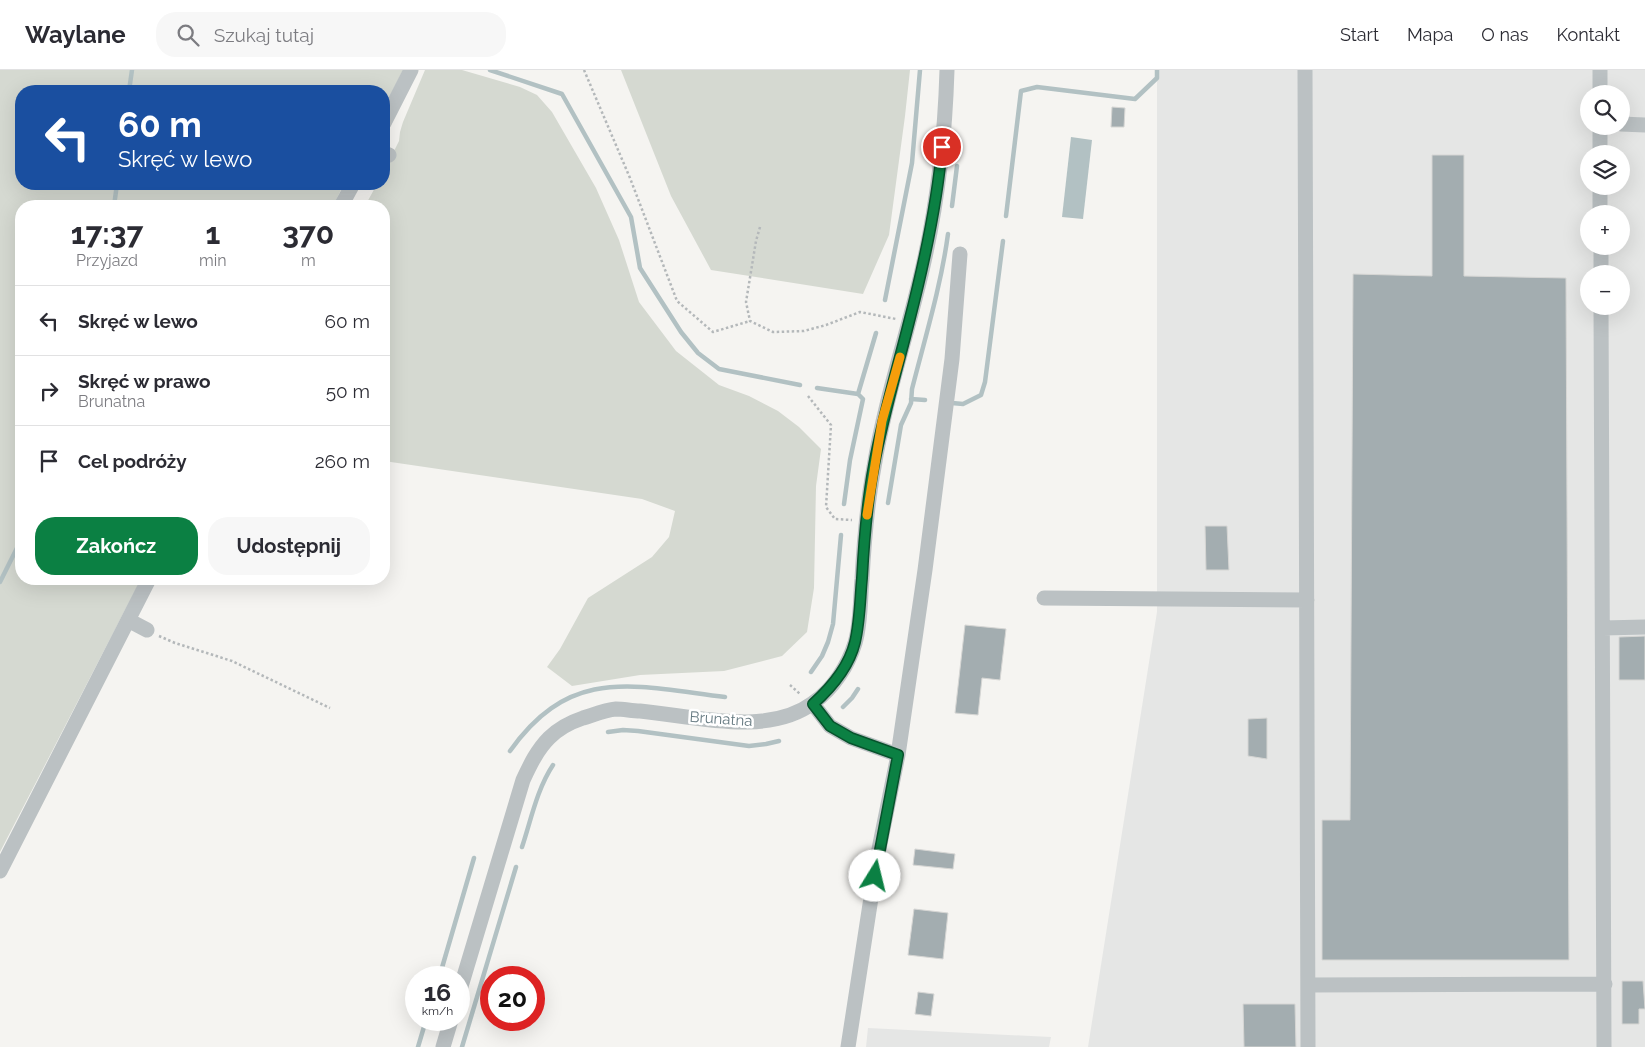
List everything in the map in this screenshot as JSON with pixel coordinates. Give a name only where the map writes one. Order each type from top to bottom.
[{"type":"street","points":[[390,111],[411,70]]},
{"type":"street","name":"Brunatna","points":[[467,966],[522,780],[534,758],[550,737],[570,722],[614,709],[738,722],[761,722],[783,718],[808,700],[827,691],[840,675],[855,643],[866,522],[882,421],[909,322],[933,216],[943,144],[947,70]]},
{"type":"street","points":[[1305,70],[1308,1047]]},
{"type":"street","points":[[1600,70],[1600,85]]},
{"type":"street","points":[[1630,124],[1645,124]]},
{"type":"street","points":[[848,1047],[877,859],[898,755],[925,570],[952,359],[960,254]]},
{"type":"street","points":[[1601,315],[1604,1047]]},
{"type":"street","points":[[0,870],[147,585]]},
{"type":"street","points":[[1044,598],[1307,600]]},
{"type":"street","points":[[128,620],[147,630]]},
{"type":"street","points":[[1603,628],[1645,628]]},
{"type":"street","points":[[808,700],[830,726],[851,738],[898,755]]},
{"type":"street","points":[[1308,985],[1605,984]]},
{"type":"street","points":[[443,1047],[448,1031]]},
{"type":"path","points":[[584,70],[630,178],[676,301],[713,332],[750,321],[772,332],[804,331],[860,312],[909,322]]},
{"type":"path","points":[[750,321],[746,302],[760,227]]},
{"type":"path","points":[[808,396],[831,426],[826,507],[835,518],[866,522]]},
{"type":"path","points":[[147,630],[175,643],[232,661],[330,708]]},
{"type":"path","points":[[796,699],[808,700]]},
{"type":"shaded area","points":[[0,70],[403,70],[390,95],[390,85],[15,85],[15,190],[341,190],[336,200],[15,200],[15,585],[138,585],[0,852]]},
{"type":"shaded area","points":[[425,70],[462,70],[520,87],[537,95],[552,112],[596,188],[619,240],[639,302],[676,351],[719,385],[749,396],[778,411],[799,427],[821,449],[816,486],[814,588],[807,632],[782,656],[724,671],[640,675],[572,686],[547,667],[560,649],[588,598],[652,557],[669,537],[675,511],[642,499],[390,462],[390,200],[368,200],[374,190],[390,190],[390,159],[399,141],[403,122]]},
{"type":"shaded area","points":[[621,70],[910,70],[889,235],[863,294],[711,270],[671,196]]},
{"type":"shaded area","points":[[1157,70],[1645,70],[1645,1047],[1088,1047],[1157,612]]},
{"type":"shaded area","points":[[1071,137],[1092,140],[1083,219],[1062,217]]},
{"type":"shaded area","points":[[868,1028],[1051,1037],[1049,1047],[866,1047]]},
{"type":"building","points":[[1112,107],[1125,108],[1124,127],[1111,127]]},
{"type":"building","points":[[1432,155],[1464,155],[1464,276],[1566,278],[1569,960],[1322,960],[1322,820],[1350,820],[1353,274],[1432,276]]},
{"type":"building","points":[[1205,526],[1227,526],[1229,570],[1206,570]]},
{"type":"building","points":[[965,625],[1006,629],[1000,680],[982,678],[978,715],[955,713]]},
{"type":"building","points":[[1645,636],[1645,680],[1619,680],[1619,637]]},
{"type":"building","points":[[1267,718],[1267,759],[1248,756],[1248,719]]},
{"type":"building","points":[[915,849],[955,854],[953,869],[913,865]]},
{"type":"building","points":[[914,909],[948,913],[943,959],[908,955]]},
{"type":"building","points":[[1622,981],[1643,981],[1645,1009],[1639,1009],[1639,1024],[1622,1024]]},
{"type":"building","points":[[918,992],[934,994],[931,1016],[915,1014]]},
{"type":"building","points":[[1243,1004],[1295,1004],[1296,1047],[1244,1047]]},
{"type":"waterway","points":[[130,85],[132,70]]},
{"type":"waterway","points":[[490,70],[562,94],[631,217],[640,268],[681,332],[698,353],[719,369],[800,385]]},
{"type":"waterway","points":[[885,300],[912,163],[920,70]]},
{"type":"waterway","points":[[1006,216],[1021,91],[1037,87],[1135,99],[1157,78],[1157,70]]},
{"type":"waterway","points":[[952,206],[957,166]]},
{"type":"waterway","points":[[115,200],[116,190]]},
{"type":"waterway","points":[[888,503],[901,425],[911,403],[912,389],[937,292],[948,234]]},
{"type":"waterway","points":[[952,403],[963,404],[981,395],[985,382],[1003,241]]},
{"type":"waterway","points":[[858,394],[876,333]]},
{"type":"waterway","points":[[817,388],[858,394],[863,399],[850,460],[844,504]]},
{"type":"waterway","points":[[911,399],[925,400]]},
{"type":"waterway","points":[[811,672],[822,656],[833,624],[841,535]]},
{"type":"waterway","points":[[0,582],[15,552]]},
{"type":"waterway","points":[[510,751],[533,724],[557,705],[581,693],[606,688],[633,687],[725,697]]},
{"type":"waterway","points":[[843,707],[858,689]]},
{"type":"waterway","points":[[608,732],[638,731],[749,746],[779,741]]},
{"type":"waterway","points":[[522,847],[539,794],[553,765]]},
{"type":"waterway","points":[[442,966],[474,858]]},
{"type":"waterway","points":[[462,1047],[516,867]]},
{"type":"waterway","points":[[418,1047],[423,1031]]},
{"type":"slow traffic","points":[[867,515],[882,421],[900,357]]},
{"type":"route","points":[[875,876],[898,755],[851,738],[830,726],[813,704],[840,675],[855,643],[866,522],[882,421],[924,264],[933,216],[942,147]]}]
